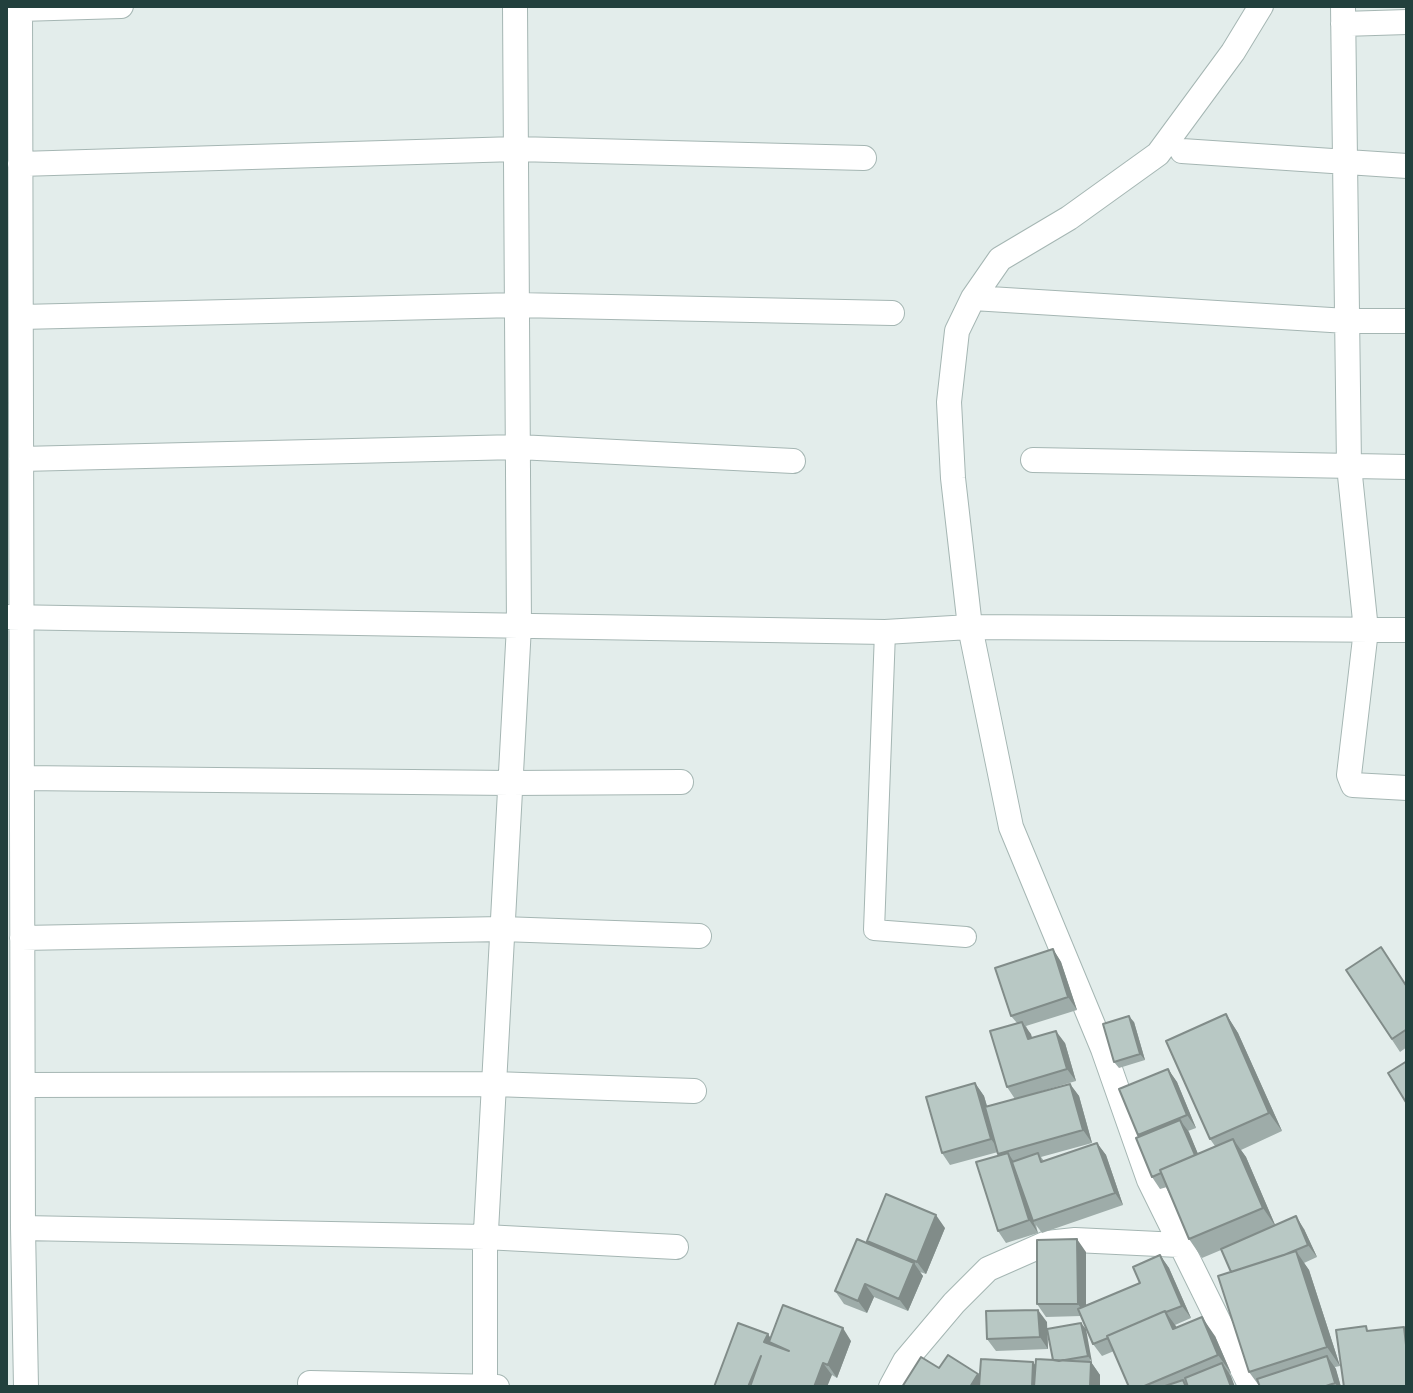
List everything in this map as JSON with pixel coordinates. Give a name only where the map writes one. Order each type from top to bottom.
[{"type":"street","points":[[26,1387],[22,778],[14,617],[21,459],[20,8],[121,6]]},
{"type":"street","points":[[485,1387],[485,1237],[519,626],[515,6]]},
{"type":"street","points":[[1251,1387],[1149,1180],[1103,1049],[1011,827],[970,627],[953,478],[949,402],[957,331],[973,298],[1000,259],[1069,218],[1158,154],[1233,52],[1261,6]]},
{"type":"street","points":[[1407,22],[1343,15],[1349,466],[1366,630],[1349,775],[1353,785],[1407,788]]},
{"type":"street","points":[[20,164],[516,149],[864,158]]},
{"type":"street","points":[[1182,151],[1407,166]]},
{"type":"street","points":[[973,298],[1347,321],[1407,321]]},
{"type":"street","points":[[21,317],[517,305],[892,313]]},
{"type":"street","points":[[21,459],[518,447],[793,461]]},
{"type":"street","points":[[1033,460],[1407,467]]},
{"type":"street","points":[[14,617],[885,632],[970,627],[1407,630]]},
{"type":"street","points":[[22,778],[681,782]]},
{"type":"street","points":[[22,938],[502,929],[699,936]]},
{"type":"street","points":[[23,1085],[494,1084],[694,1091]]},
{"type":"street","points":[[23,1228],[485,1237],[676,1247]]},
{"type":"street","points":[[891,1387],[905,1361],[954,1303],[988,1269],[1013,1256],[1047,1243],[1075,1240],[1179,1245]]},
{"type":"street","points":[[310,1383],[497,1387]]},
{"type":"lane","points":[[885,632],[874,930],[966,937]]},
{"type":"building","points":[[1381,947],[1407,987],[1407,1029],[1392,1039],[1346,970]]},
{"type":"building","points":[[1053,949],[1068,997],[1011,1016],[995,968]]},
{"type":"building","points":[[1226,1014],[1269,1113],[1210,1139],[1166,1041]]},
{"type":"building","points":[[1129,1016],[1140,1054],[1114,1062],[1103,1024]]},
{"type":"building","points":[[1022,1022],[1028,1039],[1056,1031],[1067,1069],[1007,1087],[990,1031]]},
{"type":"building","points":[[1407,1061],[1407,1104],[1388,1073]]},
{"type":"building","points":[[1168,1069],[1187,1115],[1138,1135],[1119,1089]]},
{"type":"building","points":[[975,1083],[991,1139],[942,1153],[926,1097]]},
{"type":"building","points":[[1070,1084],[1083,1130],[998,1154],[985,1107]]},
{"type":"building","points":[[1180,1120],[1195,1155],[1160,1170],[1161,1173],[1152,1177],[1136,1138]]},
{"type":"building","points":[[1233,1139],[1263,1208],[1189,1239],[1160,1170]]},
{"type":"building","points":[[1097,1143],[1115,1193],[1033,1221],[1012,1162],[1038,1153],[1041,1162]]},
{"type":"building","points":[[1008,1153],[1029,1220],[998,1231],[976,1162]]},
{"type":"building","points":[[886,1194],[936,1215],[917,1262],[867,1241]]},
{"type":"building","points":[[1296,1216],[1308,1245],[1231,1272],[1221,1249]]},
{"type":"building","points":[[857,1239],[914,1263],[899,1299],[865,1284],[858,1301],[835,1291]]},
{"type":"building","points":[[1077,1239],[1078,1304],[1037,1304],[1037,1240]]},
{"type":"building","points":[[1296,1251],[1327,1347],[1249,1372],[1218,1276]]},
{"type":"building","points":[[1160,1255],[1182,1306],[1093,1344],[1078,1309],[1140,1283],[1133,1267]]},
{"type":"building","points":[[783,1305],[843,1328],[828,1365],[823,1363],[814,1387],[750,1387],[761,1356],[748,1387],[714,1387],[738,1323],[768,1334],[764,1342],[789,1351],[769,1342]]},
{"type":"building","points":[[1038,1310],[1040,1337],[987,1339],[986,1311]]},
{"type":"building","points":[[1165,1311],[1173,1329],[1202,1317],[1218,1355],[1142,1387],[1129,1387],[1107,1336]]},
{"type":"building","points":[[1081,1323],[1088,1356],[1053,1360],[1047,1329]]},
{"type":"building","points":[[1366,1326],[1367,1331],[1404,1327],[1407,1387],[1344,1387],[1336,1330]]},
{"type":"building","points":[[948,1355],[978,1374],[970,1387],[902,1387],[921,1357],[939,1368]]},
{"type":"building","points":[[1327,1356],[1335,1383],[1323,1387],[1260,1387],[1257,1379]]},
{"type":"building","points":[[981,1359],[1033,1362],[1032,1387],[979,1387]]},
{"type":"building","points":[[1036,1359],[1091,1362],[1090,1387],[1034,1387]]},
{"type":"building","points":[[1222,1363],[1231,1387],[1188,1387],[1185,1378]]},
{"type":"building","points":[[1183,1380],[1186,1387],[1162,1387]]}]
